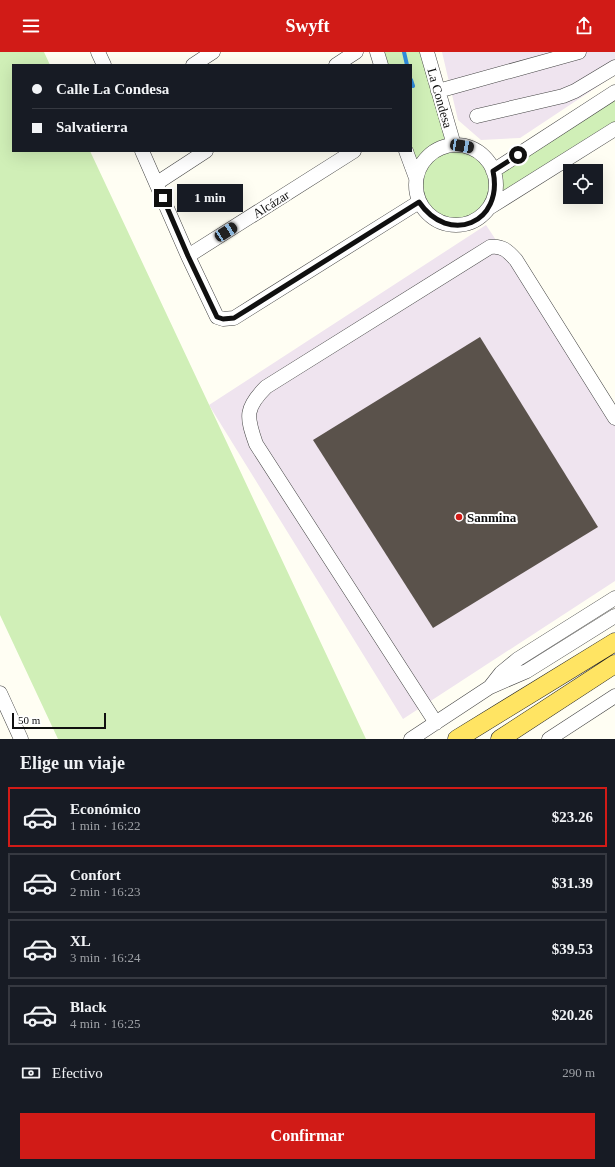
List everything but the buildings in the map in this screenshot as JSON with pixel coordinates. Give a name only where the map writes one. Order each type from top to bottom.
[{"type":"main road","points":[[457,739],[615,642]]},
{"type":"main road","points":[[500,739],[615,664]]},
{"type":"street","points":[[98,52],[104,64]]},
{"type":"street","points":[[195,64],[213,52]]},
{"type":"street","points":[[338,64],[356,52]]},
{"type":"street","points":[[377,52],[381,64]]},
{"type":"street","name":"La Condesa","points":[[427,52],[454,145]]},
{"type":"street","points":[[438,91],[579,52]]},
{"type":"street","points":[[477,116],[563,96],[575,91],[615,67]]},
{"type":"street","points":[[493,171],[615,92]]},
{"type":"street","points":[[406,152],[416,178],[416,190],[419,202],[426,212],[435,219],[446,224],[458,225],[470,223],[480,217],[489,208],[615,129]]},
{"type":"street","points":[[416,178],[421,165],[429,155],[441,148],[454,145],[470,147],[484,157],[493,171],[495,190],[489,208]]},
{"type":"street","points":[[142,152],[188,256],[217,317],[223,319],[234,318],[419,202]]},
{"type":"street","points":[[157,183],[204,152]]},
{"type":"street","name":"Alcázar","points":[[188,256],[352,152]]},
{"type":"street","points":[[436,723],[256,444],[248,414],[254,399],[266,387],[490,247],[498,246],[509,252],[516,260],[615,418]]},
{"type":"street","points":[[490,687],[501,673],[518,659],[615,598]]},
{"type":"street","points":[[411,739],[490,687],[527,671],[615,616]]},
{"type":"street","points":[[0,693],[21,739]]},
{"type":"street","points":[[549,739],[615,696]]},
{"type":"shaded area","points":[[442,52],[615,52],[615,75],[520,138],[481,140],[458,120]]},
{"type":"shaded area","points":[[486,225],[615,419],[615,581],[403,719],[209,405]]},
{"type":"green space","points":[[0,52],[44,52],[50,64],[12,64],[12,152],[90,152],[366,739],[58,739],[0,615]]},
{"type":"green space","points":[[377,52],[427,52],[454,145],[477,152],[485,159],[493,170],[615,92],[615,129],[489,208],[472,221],[462,224],[442,222],[433,217],[426,210],[420,202],[417,194],[416,175],[412,152],[412,64],[381,64]]},
{"type":"waterway","points":[[404,52],[407,64]]},
{"type":"place","name":"Sanmina","points":[[459,517]]},
{"type":"route","points":[[163,198],[188,256],[217,317],[227,319],[234,318],[419,202],[426,212],[435,219],[446,224],[458,225],[470,223],[480,217],[489,208],[494,196],[496,183],[493,171],[518,155]]}]
